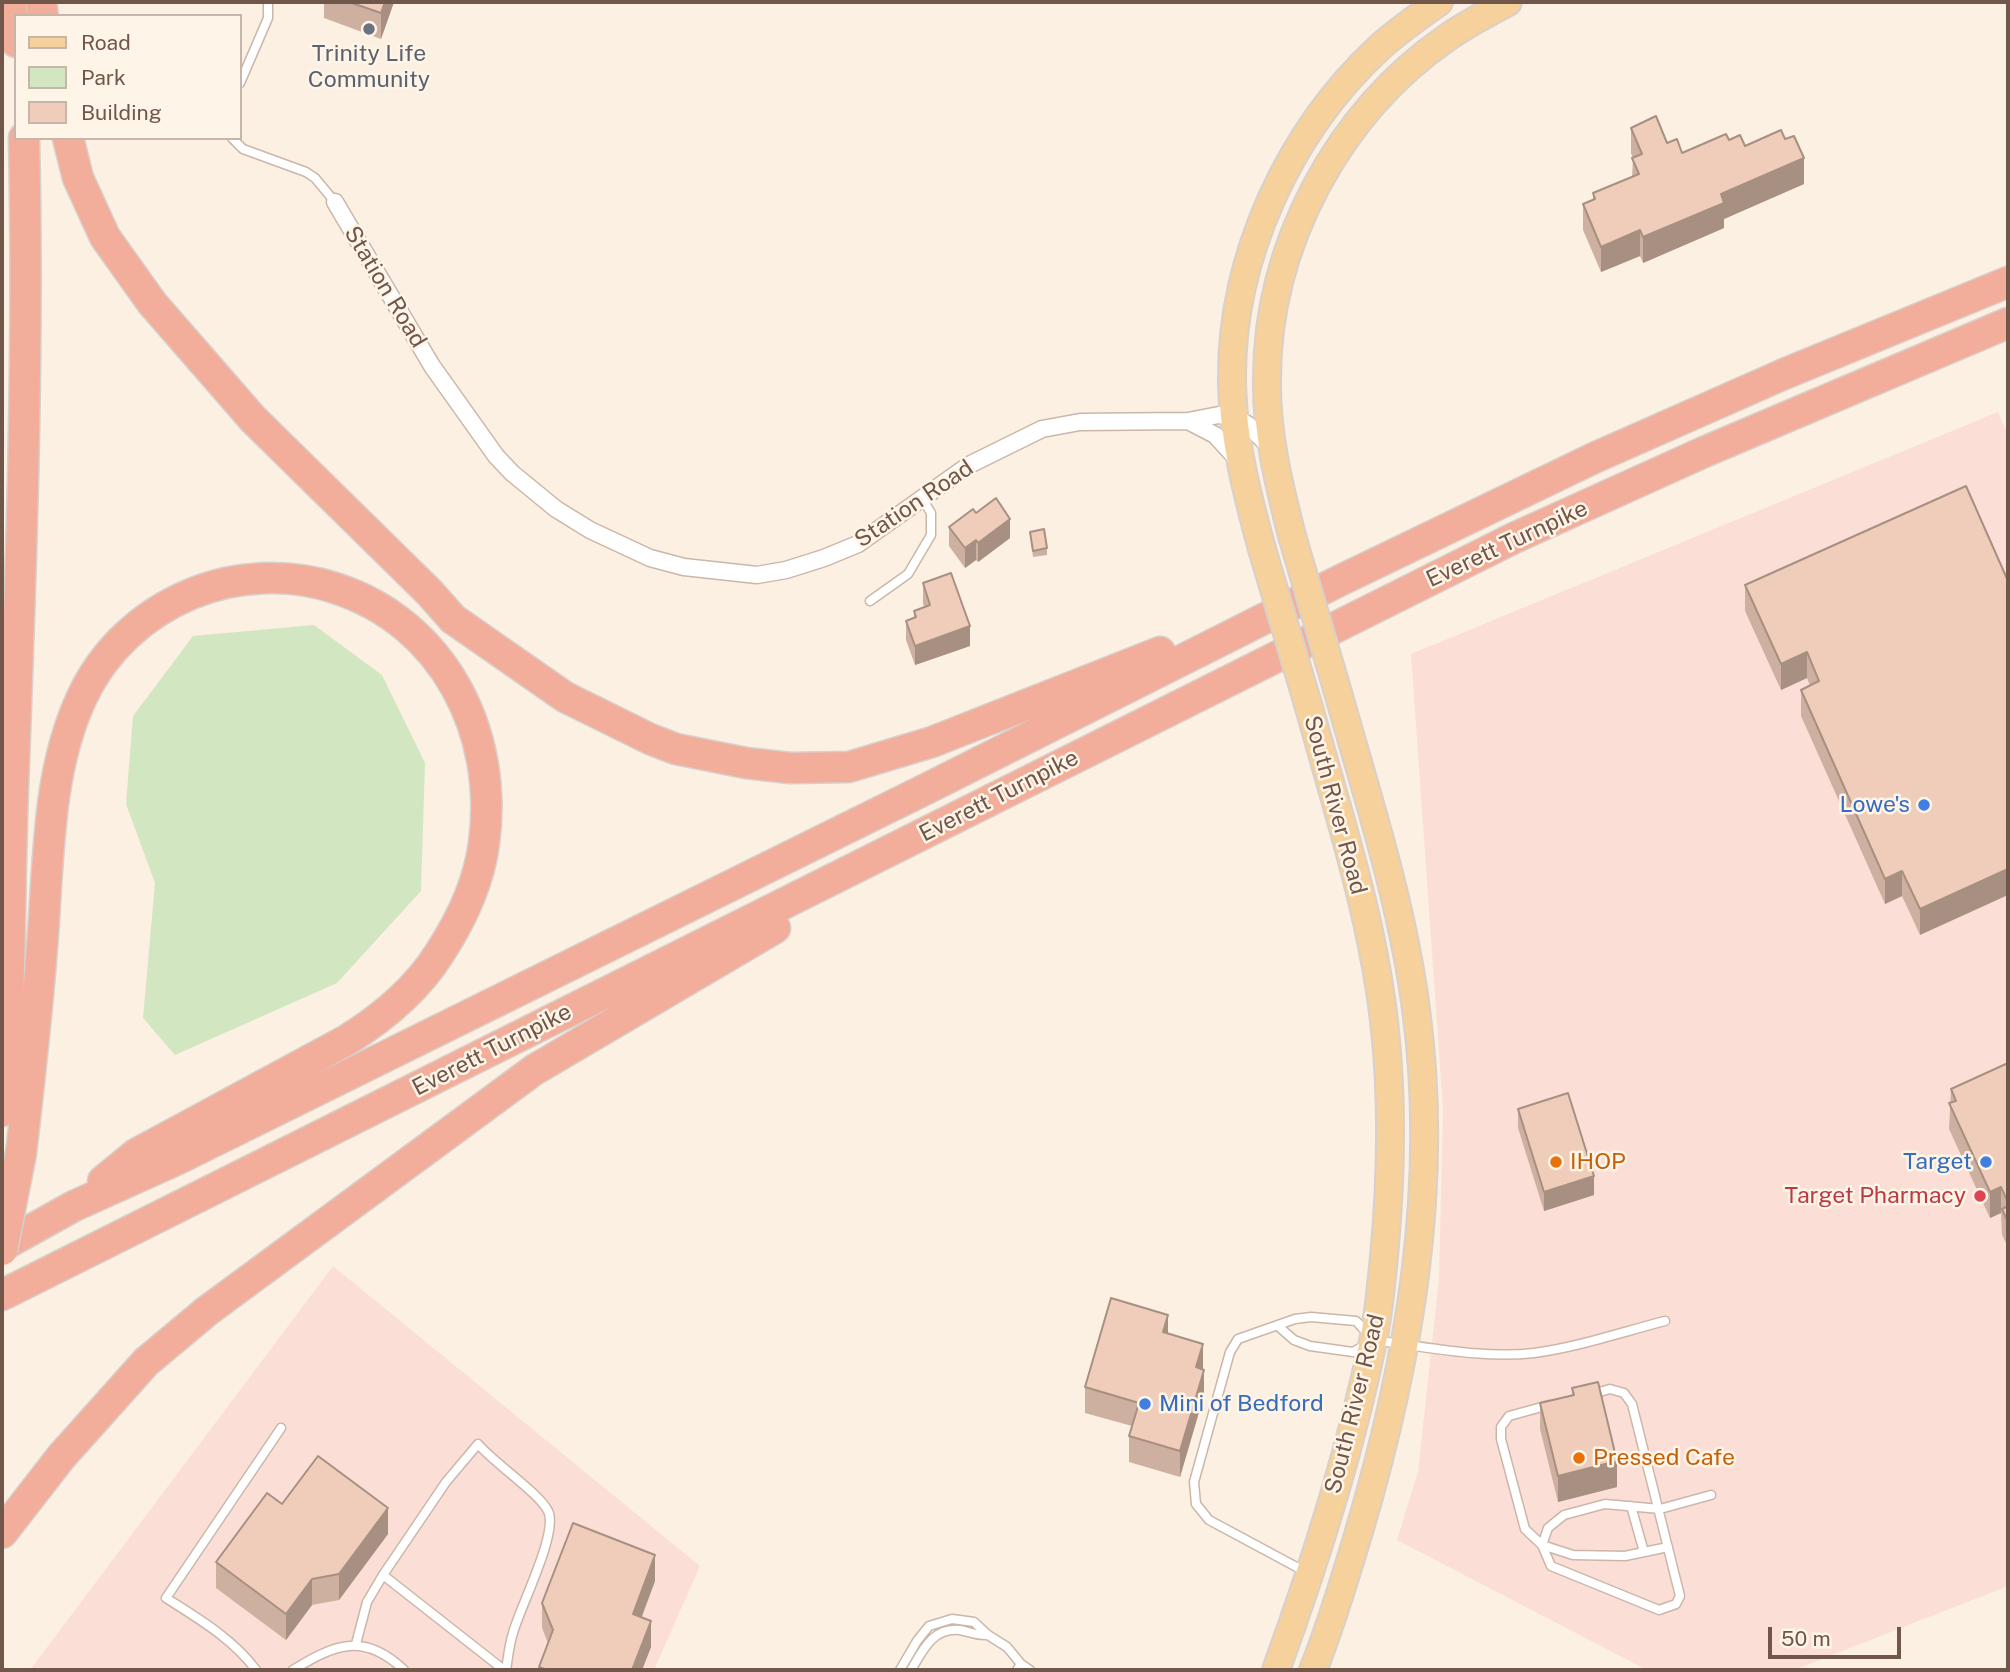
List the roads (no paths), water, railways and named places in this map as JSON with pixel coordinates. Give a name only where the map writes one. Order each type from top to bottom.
[{"type":"highway","points":[[10,2],[14,29]]},
{"type":"highway","points":[[2,1111],[8,1008],[11,837],[23,516],[26,219],[24,140]]},
{"type":"highway","points":[[68,140],[78,178],[105,237],[152,303],[253,419],[429,592],[453,619],[565,697],[676,749],[746,763],[790,768],[849,767],[932,742],[1339,581]]},
{"type":"highway","name":"Everett Turnpike","points":[[2,1248],[74,1206],[178,1158],[924,790],[1339,581],[1594,458],[1784,374],[2008,282]]},
{"type":"highway","name":"Everett Turnpike","points":[[2,1295],[1514,538],[1704,452],[2008,323]]},
{"type":"highway","points":[[2,1248],[21,1153],[39,996],[54,797],[74,716],[103,661],[131,630],[165,607],[203,589],[243,580],[284,579],[325,585],[364,600],[400,621],[430,649],[455,683],[472,721],[482,761],[486,803],[484,844],[474,883],[459,919],[438,956],[411,989],[374,1022],[347,1040],[136,1154],[74,1206]]},
{"type":"highway","points":[[2,1533],[61,1457],[146,1363],[175,1336],[534,1070],[663,992],[1047,772]]},
{"type":"main road","name":"South River Road","points":[[1276,1670],[1310,1574],[1347,1447],[1374,1340],[1390,1189],[1391,1105],[1385,1028],[1363,910],[1240,463],[1234,417],[1233,349],[1243,282],[1254,244],[1289,164],[1312,127],[1359,68],[1405,26],[1439,2]]},
{"type":"main road","points":[[1272,449],[1267,380],[1269,336],[1287,254],[1319,180],[1338,148],[1394,84],[1448,37],[1508,2]]},
{"type":"main road","name":"South River Road","points":[[1272,449],[1292,536],[1398,912],[1409,965],[1420,1049],[1424,1155],[1412,1305],[1406,1344],[1382,1455],[1329,1630],[1313,1670]]},
{"type":"street","name":"Station Road","points":[[335,202],[432,366],[482,440],[512,472],[556,509],[620,546],[684,567],[757,575],[786,570],[858,544],[969,465],[1042,429],[1080,422],[1188,421],[1219,415],[1234,417]]},
{"type":"street","points":[[1234,417],[1247,424],[1272,449]]},
{"type":"street","points":[[1188,421],[1215,435],[1240,463]]},
{"type":"lane","points":[[242,78],[268,18],[268,2]]},
{"type":"lane","points":[[233,140],[253,153],[306,172],[315,178],[335,202]]},
{"type":"lane","points":[[870,601],[908,574],[931,536],[931,513],[922,498]]},
{"type":"lane","points":[[1310,1574],[1209,1520],[1196,1504],[1194,1482],[1230,1352],[1238,1339],[1295,1319],[1311,1317],[1356,1321],[1374,1340]]},
{"type":"lane","points":[[1278,1326],[1294,1340],[1310,1346],[1341,1351],[1353,1352],[1374,1340],[1476,1352],[1532,1353],[1665,1321]]},
{"type":"lane","points":[[1559,1402],[1509,1416],[1501,1427],[1501,1439],[1525,1529],[1542,1545],[1551,1566],[1659,1610],[1676,1604],[1679,1596],[1660,1509],[1632,1404],[1624,1393],[1610,1389],[1585,1396]]},
{"type":"lane","points":[[256,1670],[245,1655],[216,1630],[166,1598],[281,1428]]},
{"type":"lane","points":[[356,1644],[367,1602],[383,1575],[446,1482],[478,1444],[549,1512],[551,1528],[547,1545],[512,1636],[505,1670],[383,1575]]},
{"type":"lane","points":[[1542,1545],[1548,1528],[1564,1515],[1605,1504],[1660,1509],[1711,1495]]},
{"type":"lane","points":[[1631,1507],[1643,1552]]},
{"type":"lane","points":[[1542,1545],[1573,1555],[1625,1556],[1668,1548]]},
{"type":"lane","points":[[900,1670],[929,1626],[952,1619],[974,1622],[1007,1647],[1019,1667],[1030,1670]]},
{"type":"lane","points":[[911,1670],[934,1636],[950,1630],[964,1630],[975,1636],[988,1635]]},
{"type":"lane","points":[[293,1670],[312,1658],[356,1644],[375,1649],[404,1670]]},
{"type":"place","name":"Trinity Life Community","points":[[369,29]]},
{"type":"place","name":"Lowe's","points":[[1924,805]]},
{"type":"place","name":"IHOP","points":[[1556,1162]]},
{"type":"place","name":"Target","points":[[1986,1162]]},
{"type":"place","name":"Target Pharmacy","points":[[1980,1196]]},
{"type":"place","name":"Mini of Bedford","points":[[1145,1404]]},
{"type":"place","name":"Pressed Cafe","points":[[1579,1458]]}]
